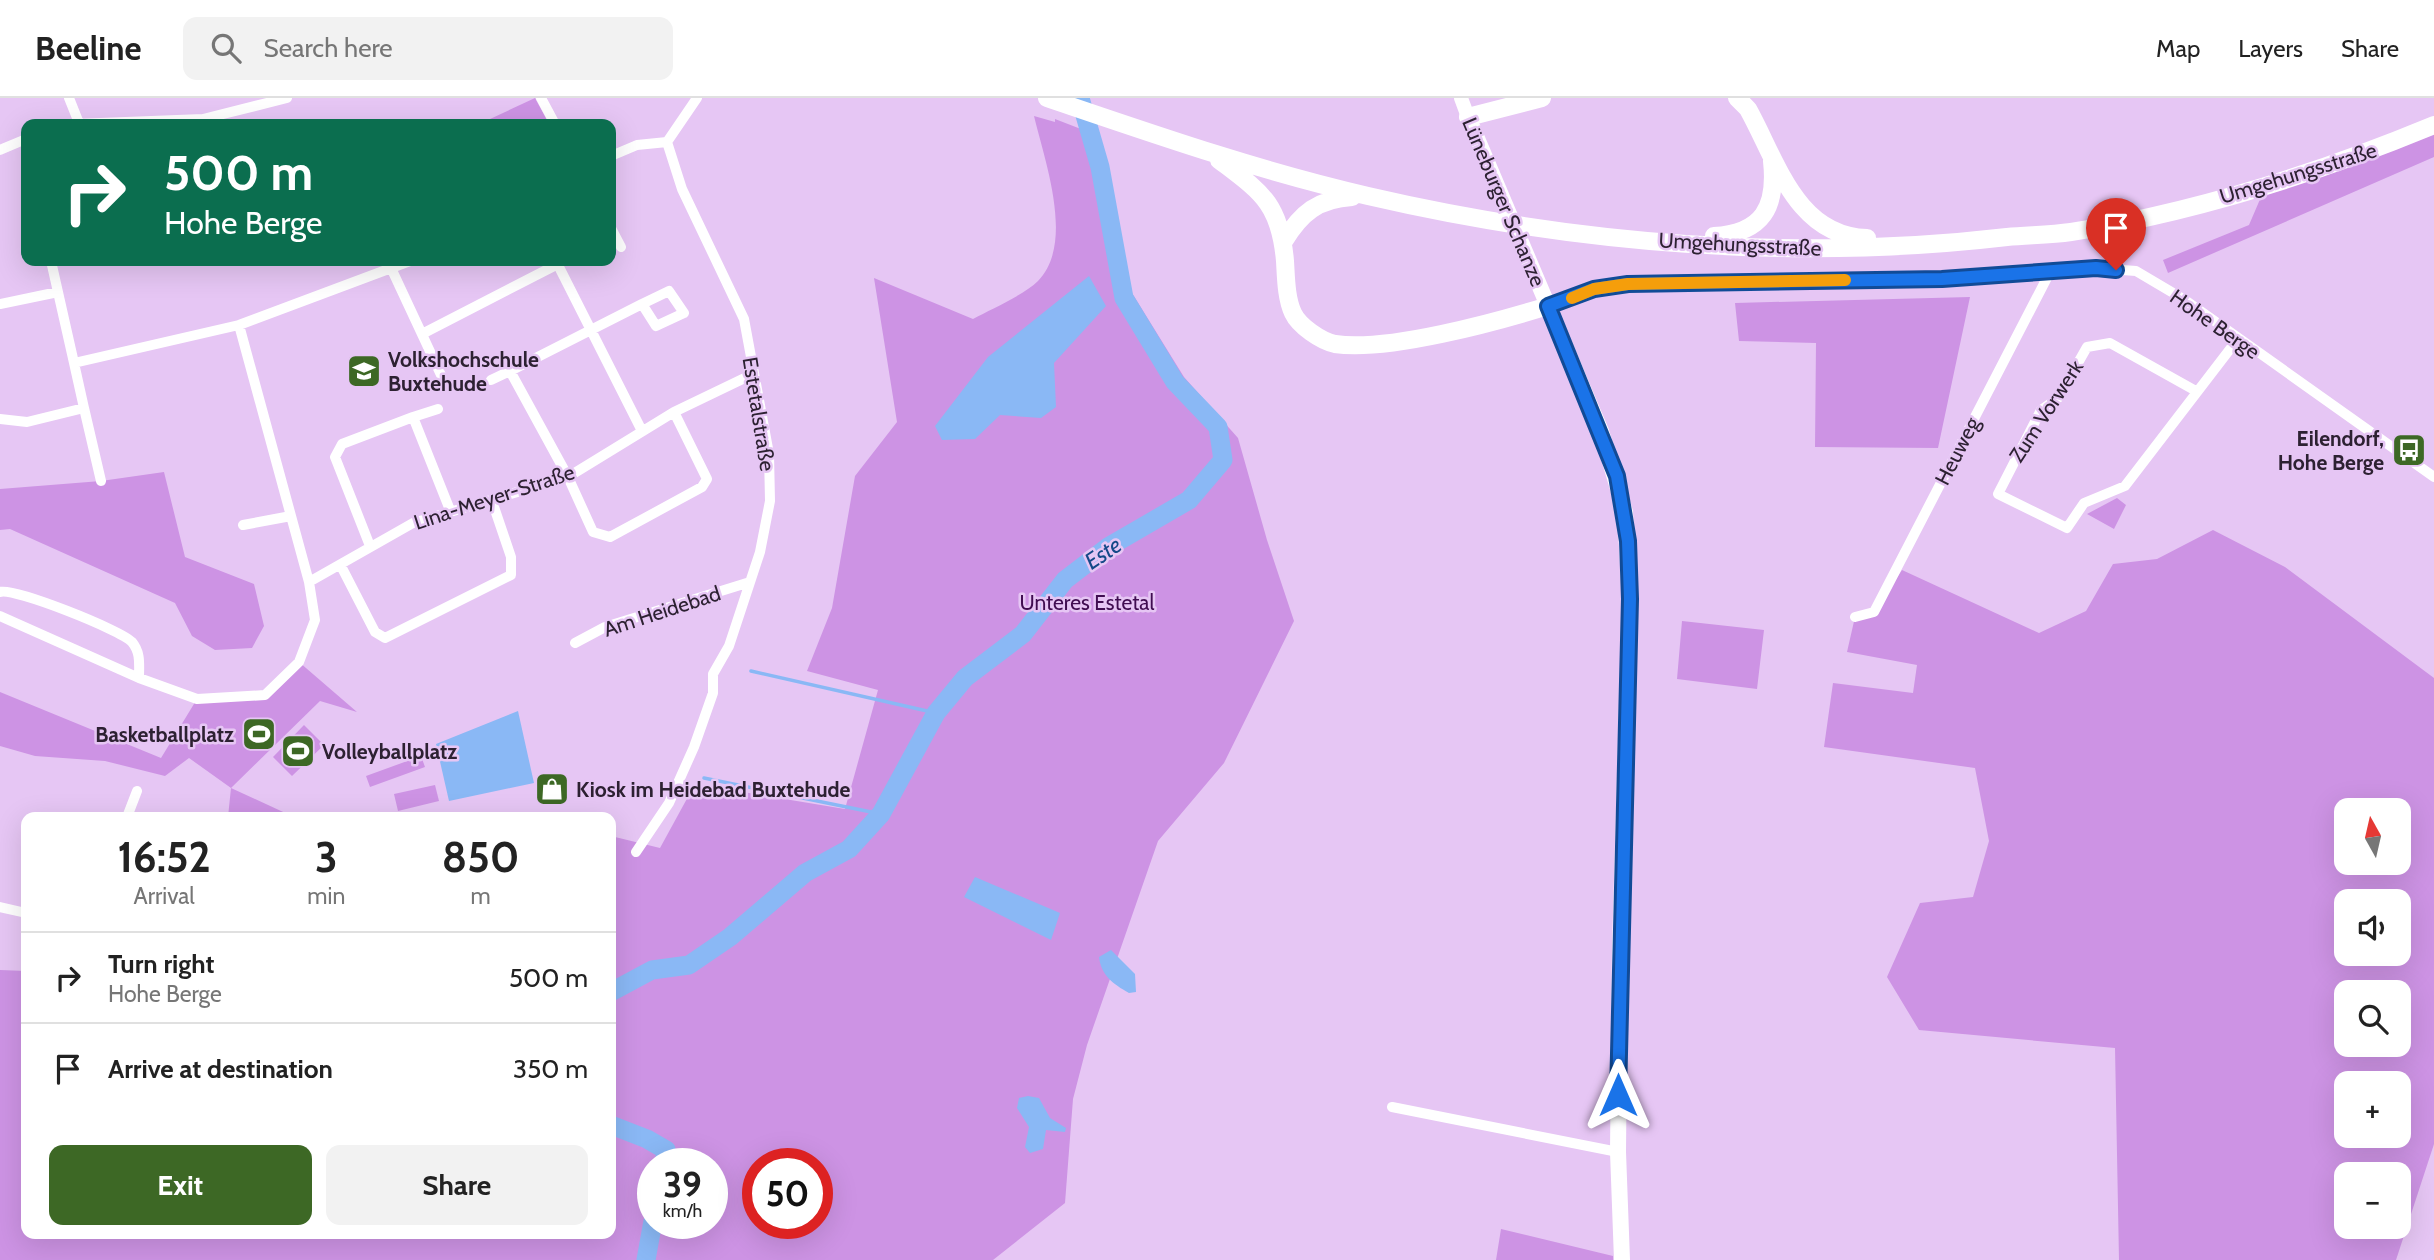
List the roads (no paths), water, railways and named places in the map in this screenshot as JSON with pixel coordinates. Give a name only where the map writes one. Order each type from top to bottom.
[{"type":"main road","name":"Umgehungsstraße","points":[[1047,98],[1211,154],[1366,196],[1467,216],[1618,237],[1808,248],[1985,240],[2071,232],[2269,186],[2362,155],[2434,125]]},
{"type":"main road","points":[[1468,117],[1542,98]]},
{"type":"main road","points":[[1737,98],[1748,109],[1772,158],[1802,208],[1830,231],[1851,237],[1985,240]]},
{"type":"main road","name":"Lüneburger Schanze","points":[[1468,117],[1617,476],[1628,541],[1630,599],[1619,949],[1618,1152],[1622,1260]]},
{"type":"main road","points":[[1211,154],[1258,189],[1272,207],[1284,242],[1288,292],[1293,314],[1310,332],[1333,344],[1370,344],[1475,326],[1548,306]]},
{"type":"main road","points":[[1618,237],[1716,236],[1734,234],[1749,227],[1763,215],[1773,196],[1772,158]]},
{"type":"main road","points":[[1284,242],[1301,215],[1319,203],[1338,197],[1366,196]]},
{"type":"street","points":[[69,98],[75,119]]},
{"type":"street","points":[[541,98],[552,119]]},
{"type":"street","points":[[616,154],[637,145],[667,142],[696,98]]},
{"type":"street","name":"Lüneburger Schanze","points":[[1461,98],[1468,117]]},
{"type":"street","points":[[182,119],[203,118],[283,99]]},
{"type":"street","points":[[0,150],[21,141]]},
{"type":"street","name":"Estetalstraße","points":[[636,852],[669,803],[694,747],[713,693],[713,674],[729,646],[760,552],[770,501],[769,454],[752,374],[744,319],[682,189],[667,142]]},
{"type":"street","points":[[616,238],[621,247]]},
{"type":"street","points":[[52,266],[101,481]]},
{"type":"street","points":[[74,363],[239,325],[400,266]]},
{"type":"street","points":[[422,334],[551,266]]},
{"type":"street","points":[[559,266],[642,431]]},
{"type":"street","name":"Hohe Berge","points":[[1548,306],[1594,289],[1628,284],[1942,279],[2096,268],[2136,271],[2185,300],[2237,340],[2434,477]]},
{"type":"street","points":[[392,270],[441,375]]},
{"type":"street","name":"Heuweg","points":[[1855,617],[1874,612],[2050,272]]},
{"type":"street","points":[[0,304],[58,292]]},
{"type":"street","points":[[491,380],[642,304]]},
{"type":"street","points":[[0,616],[139,678],[197,699],[265,695],[299,662],[315,620],[309,582],[239,325]]},
{"type":"street","name":"Zum Vorwerk","points":[[2196,391],[2110,343],[2087,347],[2058,398],[2041,410],[1998,494],[2067,528],[2084,503],[2125,486],[2237,340]]},
{"type":"street","points":[[510,371],[568,477],[593,533],[610,537],[702,487],[707,480],[674,412]]},
{"type":"street","name":"Lina-Meyer-Straße","points":[[309,582],[413,523],[568,477],[674,412],[752,374]]},
{"type":"street","points":[[0,419],[27,422],[84,408]]},
{"type":"street","points":[[370,545],[335,457],[342,444],[438,409]]},
{"type":"street","points":[[413,417],[450,510]]},
{"type":"street","points":[[341,565],[375,632],[385,638],[511,575],[511,557],[492,501]]},
{"type":"street","points":[[243,525],[291,516]]},
{"type":"street","name":"Am Heidebad","points":[[575,643],[605,626],[750,582]]},
{"type":"street","points":[[0,592],[6,590],[39,600],[129,638],[139,652],[139,678]]},
{"type":"street","points":[[129,812],[137,791]]},
{"type":"street","points":[[0,907],[21,912]]},
{"type":"street","points":[[1392,1107],[1618,1152]]},
{"type":"water","points":[[1089,276],[1106,306],[1054,363],[1056,407],[1041,418],[1000,415],[975,439],[942,440],[935,426],[988,357]]},
{"type":"water","points":[[518,711],[534,783],[449,801],[436,744]]},
{"type":"water","points":[[975,877],[1060,913],[1051,940],[964,897]]},
{"type":"water","points":[[1111,950],[1135,974],[1136,992],[1123,990],[1105,974],[1099,957]]},
{"type":"water","points":[[1019,1098],[1039,1098],[1050,1118],[1066,1128],[1065,1132],[1046,1130],[1043,1149],[1030,1153],[1025,1147],[1029,1127],[1017,1108]]},
{"type":"waterway","name":"Este","points":[[616,989],[652,970],[689,965],[730,937],[805,873],[849,849],[881,814],[936,713],[965,678],[1023,634],[1065,580],[1108,547],[1189,500],[1223,460],[1218,427],[1175,382],[1124,298],[1100,167],[1080,98]]},
{"type":"waterway","points":[[751,671],[936,713]]},
{"type":"waterway","points":[[704,778],[881,814]]},
{"type":"waterway","name":"Este","points":[[616,1127],[663,1148]]},
{"type":"waterway","name":"Este","points":[[646,1260],[650,1239]]},
{"type":"place","name":"Volkshochschule Buxtehude","points":[[364,371]]},
{"type":"place","name":"Eilendorf, Hohe Berge","points":[[2409,450]]},
{"type":"place","name":"Basketballplatz","points":[[259,734]]},
{"type":"place","name":"Volleyballplatz","points":[[298,751]]},
{"type":"place","name":"Kiosk im Heidebad Buxtehude","points":[[552,789]]},
{"type":"park label","name":"Unteres Estetal","points":[[1087,602]]}]
